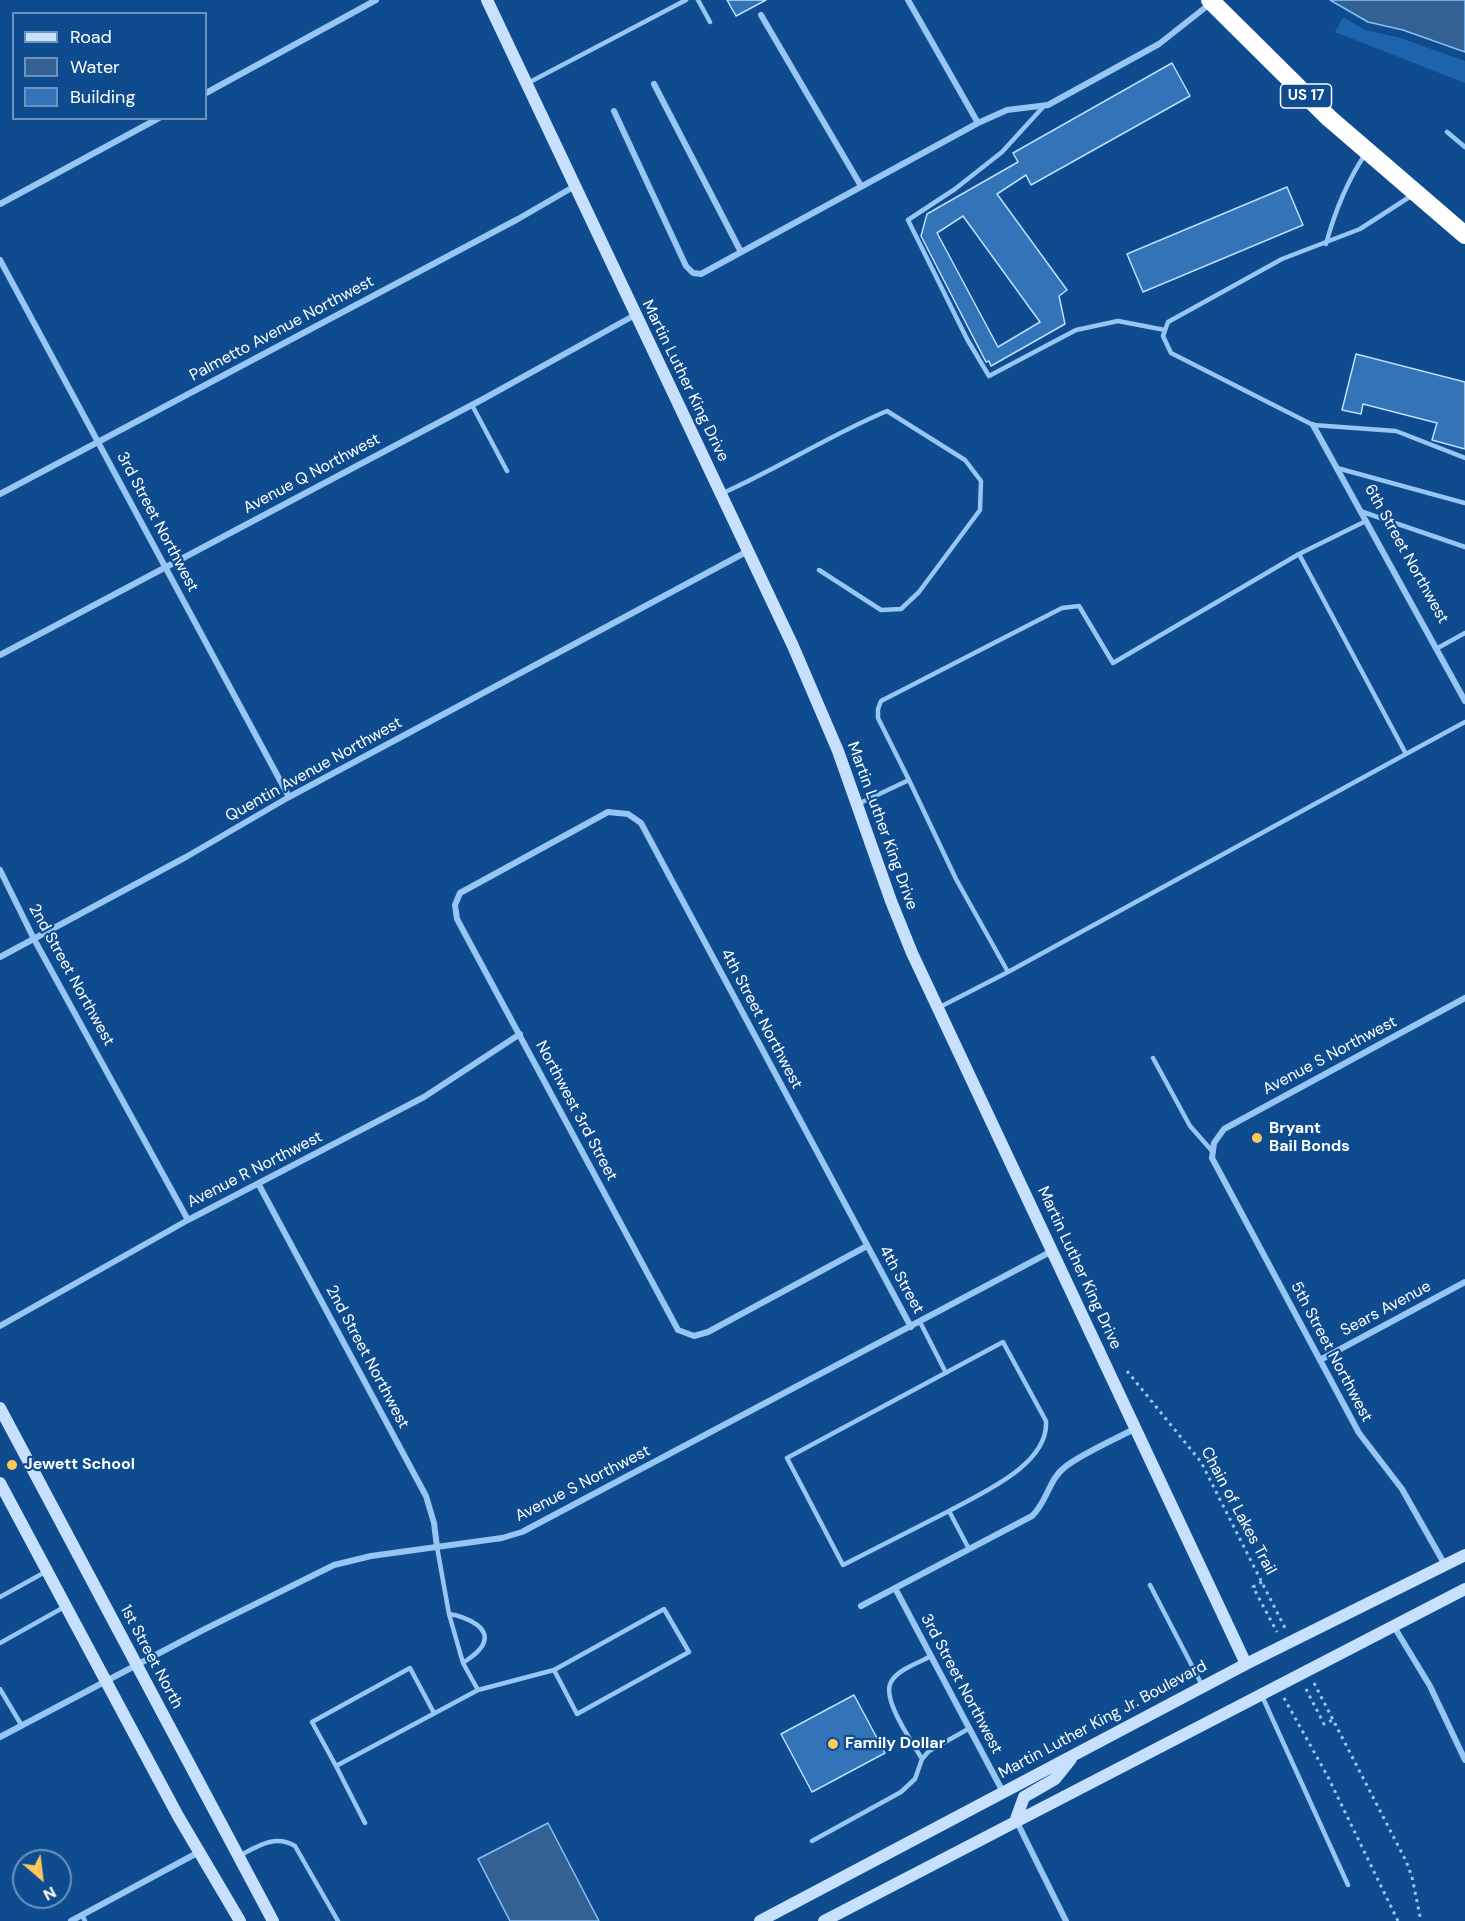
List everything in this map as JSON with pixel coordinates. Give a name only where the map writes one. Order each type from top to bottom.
[{"type":"highway","name":"US 17","points":[[1211,1],[1267,59],[1367,152],[1465,235]]},
{"type":"main road","name":"Martin Luther King Drive","points":[[486,0],[576,186],[822,711],[891,901],[938,1008],[1246,1664]]},
{"type":"main road","name":"1st Street North","points":[[0,1408],[4,1424],[273,1921]]},
{"type":"main road","points":[[0,1483],[105,1682],[240,1921]]},
{"type":"main road","name":"Martin Luther King Jr. Boulevard","points":[[760,1921],[1246,1664],[1465,1555]]},
{"type":"main road","points":[[824,1921],[1016,1819],[1465,1588]]},
{"type":"main road","points":[[1016,1819],[1023,1797],[1055,1779],[1073,1756]]},
{"type":"street","points":[[207,92],[376,0]]},
{"type":"street","points":[[908,0],[978,123]]},
{"type":"street","points":[[614,111],[686,266],[693,273],[701,274],[978,123],[1007,110],[1044,106],[1160,44],[1211,1]]},
{"type":"street","points":[[761,15],[861,186]]},
{"type":"street","points":[[654,84],[741,252]]},
{"type":"street","points":[[0,204],[155,120]]},
{"type":"street","name":"Palmetto Avenue Northwest","points":[[0,494],[576,186]]},
{"type":"street","name":"3rd Street Northwest","points":[[0,260],[290,797]]},
{"type":"street","name":"Avenue Q Northwest","points":[[0,656],[472,405],[635,315]]},
{"type":"street","name":"6th Street Northwest","points":[[1312,425],[1465,702]]},
{"type":"street","name":"Quentin Avenue Northwest","points":[[0,957],[290,797],[748,551]]},
{"type":"street","name":"4th Street Northwest","points":[[457,899],[460,893],[484,878],[608,812],[625,813],[640,823],[867,1246]]},
{"type":"street","name":"2nd Street Northwest","points":[[0,870],[34,939],[188,1220]]},
{"type":"street","name":"Northwest 3rd Street","points":[[457,899],[454,905],[458,919],[678,1330],[694,1336],[708,1332],[867,1246]]},
{"type":"street","name":"Avenue S Northwest","points":[[1214,1143],[1224,1130],[1248,1115],[1465,998]]},
{"type":"street","name":"Avenue R Northwest","points":[[0,1326],[188,1220],[424,1097],[520,1034]]},
{"type":"street","name":"5th Street Northwest","points":[[1214,1143],[1212,1158],[1363,1439],[1402,1488],[1445,1565]]},
{"type":"street","name":"2nd Street Northwest","points":[[259,1185],[426,1496],[434,1523],[437,1547]]},
{"type":"street","name":"4th Street","points":[[867,1246],[911,1327]]},
{"type":"street","name":"Avenue S Northwest","points":[[0,1737],[334,1565],[371,1556],[502,1538],[522,1532],[1053,1250]]},
{"type":"street","name":"Sears Avenue","points":[[1320,1360],[1465,1282]]},
{"type":"street","points":[[861,1606],[1032,1516],[1043,1505],[1052,1482],[1065,1467],[1134,1429]]},
{"type":"street","name":"3rd Street Northwest","points":[[895,1588],[1003,1792]]},
{"type":"street","points":[[1392,1624],[1430,1686],[1465,1760]]},
{"type":"street","points":[[1016,1819],[1066,1921]]},
{"type":"street","points":[[71,1921],[83,1918],[200,1851]]},
{"type":"lane","points":[[526,84],[686,0]]},
{"type":"lane","points":[[698,0],[710,22]]},
{"type":"lane","points":[[1044,106],[1002,152],[955,189],[908,220],[967,339],[988,376],[1076,330],[1118,321],[1165,330]]},
{"type":"lane","points":[[1447,132],[1465,147]]},
{"type":"lane","points":[[1326,244],[1334,216],[1352,174],[1367,152]]},
{"type":"lane","points":[[1411,190],[1360,229],[1282,259],[1168,322],[1163,336],[1171,353],[1312,425],[1396,431],[1465,458]]},
{"type":"lane","points":[[472,405],[507,471]]},
{"type":"lane","points":[[721,494],[760,476],[840,431],[886,411],[965,460],[981,481],[980,510],[919,592],[901,609],[880,610],[819,570]]},
{"type":"lane","points":[[1336,468],[1465,503]]},
{"type":"lane","points":[[1360,511],[1465,547]]},
{"type":"lane","points":[[1008,972],[956,879],[878,718],[881,701],[1062,608],[1079,606],[1113,663],[1299,554],[1365,521]]},
{"type":"lane","points":[[1299,554],[1406,754]]},
{"type":"lane","points":[[1436,649],[1465,633]]},
{"type":"lane","points":[[938,1008],[1465,722]]},
{"type":"lane","points":[[857,804],[909,780]]},
{"type":"lane","points":[[1153,1058],[1190,1126],[1213,1152]]},
{"type":"lane","points":[[920,1322],[946,1373]]},
{"type":"lane","points":[[1003,1342],[1046,1421],[1047,1430],[1029,1460],[1013,1475],[949,1511],[843,1565],[787,1458],[1003,1342]]},
{"type":"lane","points":[[949,1511],[969,1549]]},
{"type":"lane","points":[[437,1547],[449,1614],[463,1663],[478,1690]]},
{"type":"lane","points":[[0,1598],[47,1571]]},
{"type":"lane","points":[[1150,1585],[1203,1687]]},
{"type":"lane","points":[[0,1643],[66,1606]]},
{"type":"lane","points":[[336,1766],[478,1690],[554,1670],[664,1609],[689,1652],[578,1714],[554,1670]]},
{"type":"lane","points":[[449,1614],[467,1616],[481,1627],[484,1639],[480,1650],[463,1663]]},
{"type":"lane","points":[[922,1760],[897,1715],[889,1694],[890,1683],[897,1675],[931,1656]]},
{"type":"lane","points":[[365,1823],[312,1722],[410,1668],[434,1713]]},
{"type":"lane","points":[[0,1689],[22,1726]]},
{"type":"lane","points":[[1260,1693],[1348,1885]]},
{"type":"lane","points":[[812,1841],[901,1792],[915,1779],[922,1760],[929,1751],[970,1728]]},
{"type":"lane","points":[[239,1857],[271,1840],[285,1840],[295,1846],[338,1921]]},
{"type":"path","name":"Chain of Lakes Trail","points":[[1127,1371],[1202,1462],[1276,1610]]},
{"type":"path","points":[[1262,1582],[1254,1587],[1277,1632]]},
{"type":"path","points":[[1304,1685],[1324,1724],[1332,1720]]},
{"type":"path","points":[[1283,1695],[1328,1777],[1398,1921]]},
{"type":"path","points":[[1324,1702],[1406,1861],[1412,1877],[1421,1921]]},
{"type":"shaded area","points":[[1343,17],[1365,30],[1401,38],[1465,61],[1465,83],[1335,32]]},
{"type":"water","points":[[1330,0],[1465,0],[1465,52],[1403,30],[1368,22]]},
{"type":"water","points":[[548,1823],[599,1921],[510,1921],[478,1859]]},
{"type":"building","points":[[727,0],[766,0],[736,16]]},
{"type":"building","points":[[1172,63],[1190,96],[1031,185],[1026,175],[997,194],[1067,290],[1059,296],[1065,324],[991,366],[989,361],[986,362],[921,236],[927,214],[1018,162],[1013,153]],"holes":[[[963,216],[1040,322],[998,347],[937,233]]]},
{"type":"building","points":[[1287,187],[1303,225],[1143,292],[1127,254]]},
{"type":"building","points":[[1356,354],[1465,382],[1465,449],[1432,440],[1437,423],[1363,404],[1361,414],[1342,410]]},
{"type":"building","name":"Family Dollar","points":[[854,1695],[885,1753],[812,1792],[781,1734]]},
{"type":"place","name":"Bryant Bail Bonds","points":[[1257,1138]]},
{"type":"place","name":"Jewett School","points":[[12,1465]]},
{"type":"place","name":"Family Dollar","points":[[833,1744]]}]
